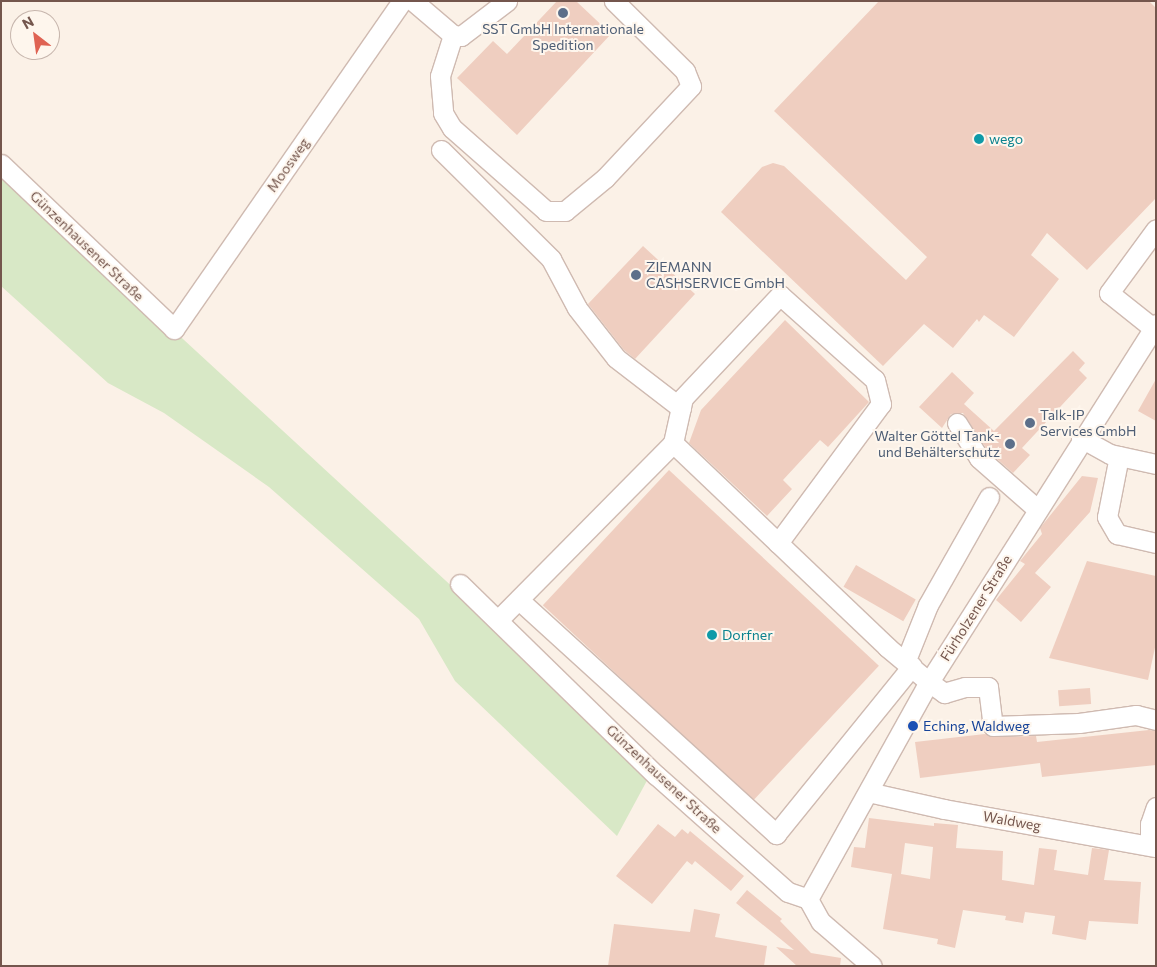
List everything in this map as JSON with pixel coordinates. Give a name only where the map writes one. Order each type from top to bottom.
[{"type":"street","name":"Moosweg","points":[[174,328],[402,1]]},
{"type":"street","points":[[413,1],[453,36]]},
{"type":"street","points":[[453,36],[468,33],[507,1]]},
{"type":"street","points":[[453,36],[440,76],[444,114],[452,128],[546,211],[565,211],[605,178],[691,86],[685,71],[614,1]]},
{"type":"street","points":[[441,150],[551,259],[577,308],[616,358],[681,408]]},
{"type":"street","name":"Günzenhausener Straße","points":[[1,164],[174,328]]},
{"type":"street","points":[[1154,326],[1109,293],[1156,229]]},
{"type":"street","points":[[498,620],[669,447],[683,398],[780,296],[876,380],[881,404],[778,543]]},
{"type":"street","name":"Fürholzener Straße","points":[[808,900],[929,682],[1081,438],[1154,326]]},
{"type":"street","points":[[957,424],[979,458],[1037,509]]},
{"type":"street","points":[[1081,438],[1118,456],[1156,464]]},
{"type":"street","points":[[669,447],[778,543],[907,668]]},
{"type":"street","points":[[669,447],[907,668],[944,693],[965,687],[988,687],[993,726],[1079,723],[1136,715],[1156,720]]},
{"type":"street","points":[[1118,456],[1107,517],[1116,534],[1156,543]]},
{"type":"street","points":[[519,600],[776,834],[907,668],[928,605],[988,497]]},
{"type":"street","name":"Günzenhausener Straße","points":[[460,584],[656,775],[788,892],[808,900]]},
{"type":"street","name":"Waldweg","points":[[868,792],[944,809],[1153,846]]},
{"type":"street","points":[[1153,846],[1150,824],[1156,807]]},
{"type":"street","points":[[808,900],[821,922],[872,966]]},
{"type":"green space","points":[[1,163],[171,328],[470,603],[650,775],[617,836],[455,681],[419,619],[269,487],[164,413],[108,383],[1,286]]},
{"type":"building","points":[[557,1],[576,1],[611,34],[517,135],[457,78],[493,41],[507,54]]},
{"type":"building","name":"wego","points":[[879,1],[1149,1],[1156,8],[1156,198],[1087,270],[1047,233],[1031,255],[1059,279],[1014,337],[984,315],[979,322],[977,319],[953,348],[924,324],[883,366],[721,212],[762,167],[773,163],[784,166],[906,280],[927,257],[774,111]]},
{"type":"building","points":[[643,246],[695,294],[635,359],[624,350],[588,304]]},
{"type":"building","points":[[785,320],[869,402],[828,447],[820,440],[783,480],[792,489],[767,516],[689,443],[701,410]]},
{"type":"building","points":[[1073,351],[1085,363],[1079,370],[1087,378],[1022,448],[1030,455],[1013,473],[988,451],[963,413],[951,414],[942,428],[919,407],[952,372],[974,393],[964,404],[994,431]]},
{"type":"building","points":[[1156,379],[1156,421],[1138,411]]},
{"type":"building","name":"Dorfner","points":[[669,470],[879,666],[753,801],[543,605]]},
{"type":"building","points":[[1082,476],[1098,478],[1090,512],[1035,573],[1051,587],[1021,622],[996,600],[1025,564],[1020,561],[1042,534],[1040,528]]},
{"type":"building","points":[[1087,561],[1156,576],[1156,643],[1148,680],[1049,658]]},
{"type":"building","points":[[856,565],[916,600],[903,621],[844,587]]},
{"type":"building","points":[[1090,688],[1091,704],[1059,706],[1058,690]]},
{"type":"building","points":[[1149,730],[1156,731],[1156,765],[1042,777],[1040,763],[920,778],[915,742],[985,734],[993,737],[1036,736],[1037,742]]},
{"type":"building","points":[[869,818],[934,826],[934,823],[958,825],[956,848],[1003,851],[1002,880],[1034,885],[1039,848],[1057,850],[1054,870],[1088,875],[1092,848],[1109,850],[1104,880],[1141,882],[1138,924],[1089,921],[1086,940],[1052,934],[1055,916],[1025,912],[1023,923],[1005,920],[1006,916],[963,910],[955,948],[937,944],[938,939],[883,929],[892,874],[851,867],[854,847],[865,848]],"holes":[[[905,843],[933,847],[930,879],[901,874]]]},
{"type":"building","points":[[658,824],[675,837],[682,829],[688,834],[690,831],[744,876],[731,891],[695,861],[692,865],[687,861],[652,904],[616,876]]},
{"type":"building","points":[[747,890],[782,919],[780,921],[811,953],[841,958],[840,966],[797,966],[776,947],[794,950],[736,903]]},
{"type":"building","points":[[694,909],[720,914],[715,937],[767,946],[764,966],[608,966],[614,924],[690,932]]},
{"type":"place","name":"SST GmbH Internationale Spedition","points":[[563,13]]},
{"type":"place","name":"wego","points":[[979,139]]},
{"type":"place","name":"ZIEMANN CASHSERVICE GmbH","points":[[636,275]]},
{"type":"place","name":"Talk-IP Services GmbH","points":[[1030,423]]},
{"type":"place","name":"Walter Göttel Tank- und Behälterschutz","points":[[1010,444]]},
{"type":"place","name":"Dorfner","points":[[712,635]]},
{"type":"place","name":"Eching, Waldweg","points":[[913,726]]}]
